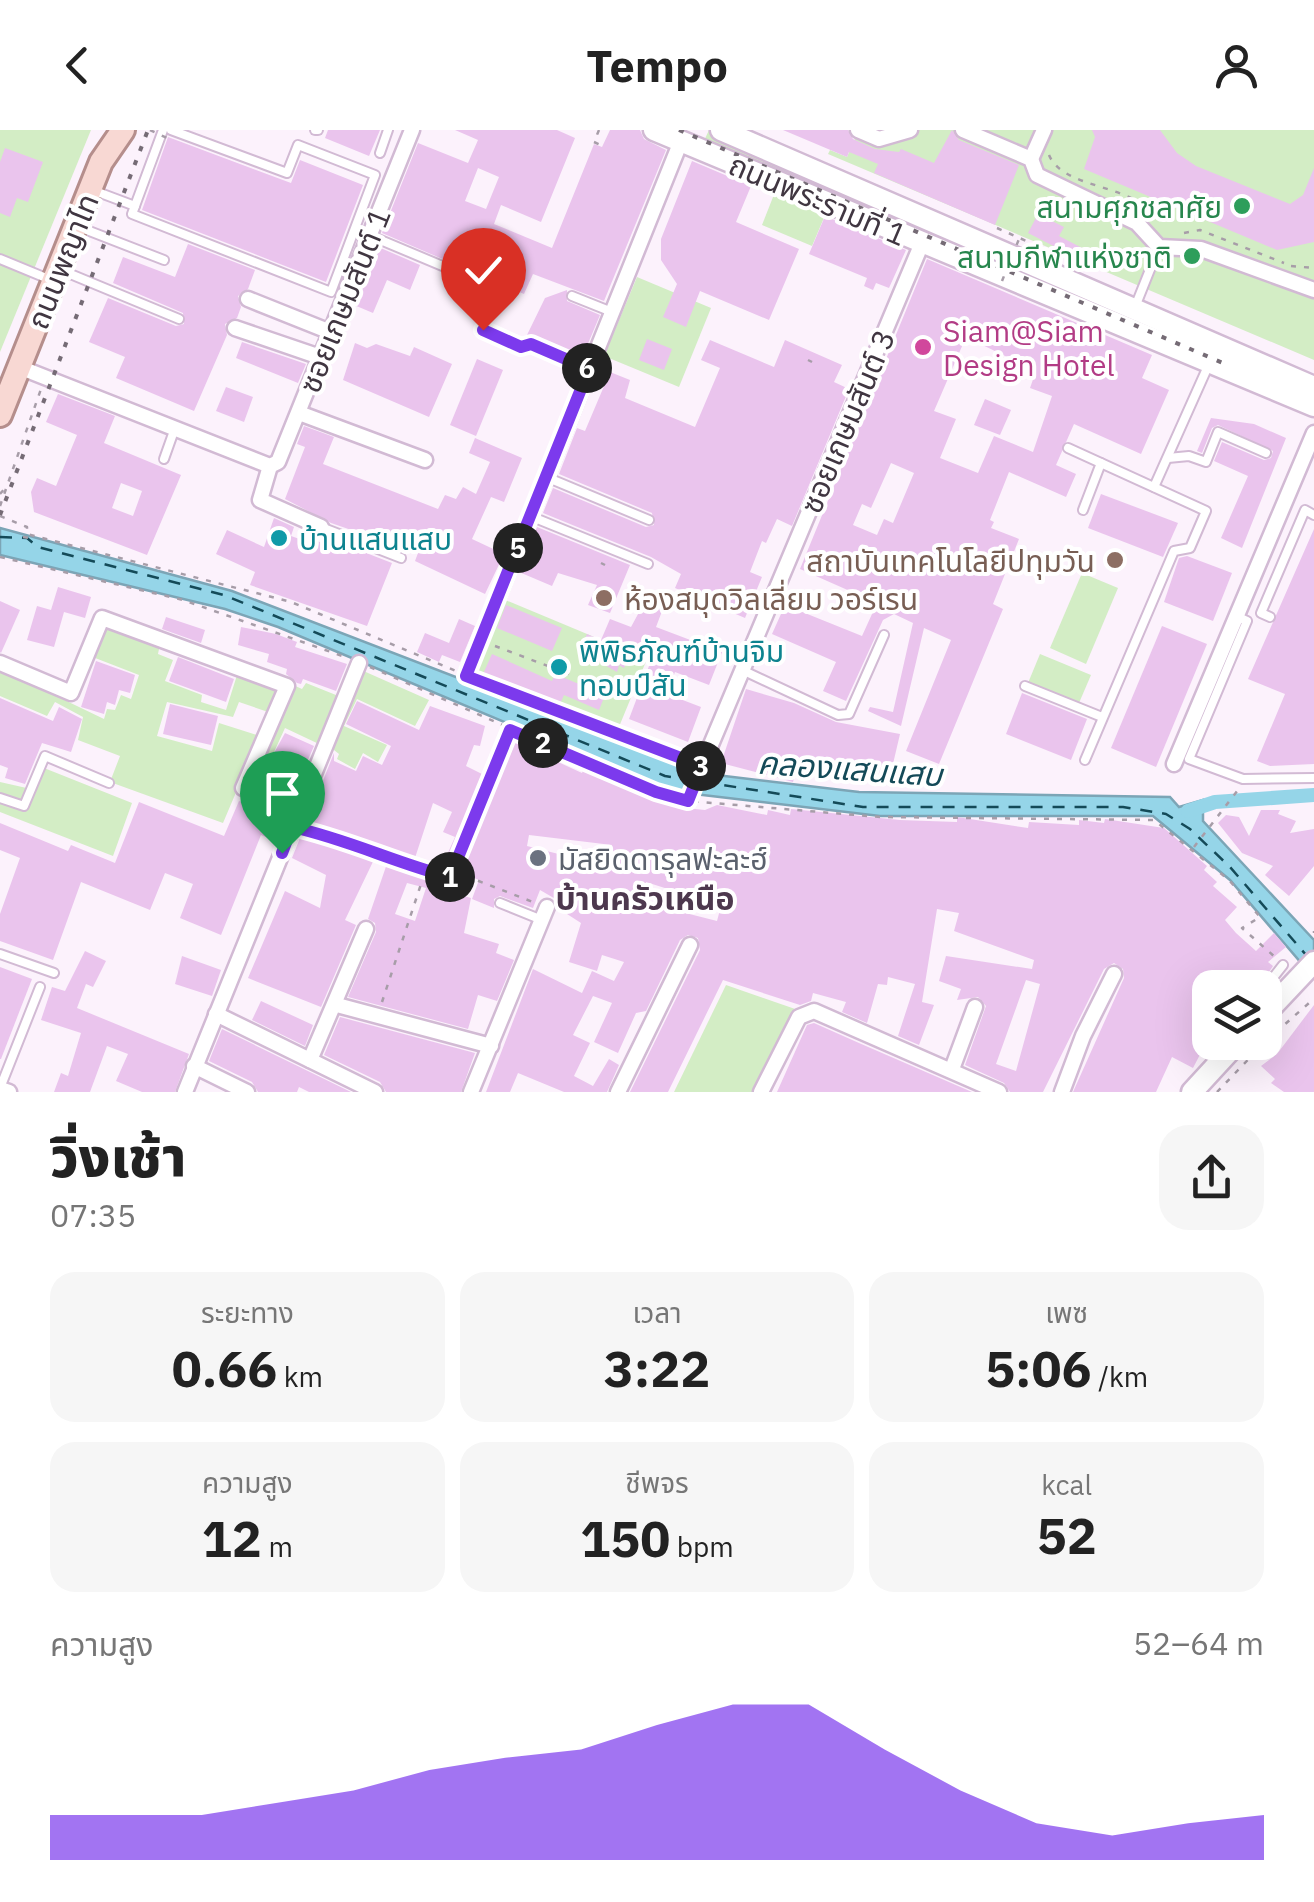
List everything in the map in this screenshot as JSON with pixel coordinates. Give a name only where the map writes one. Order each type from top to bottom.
[{"type":"main road","name":"ถนนพญาไท","points":[[102,162],[106,130]]},
{"type":"main road","name":"ถนนพญาไท","points":[[0,416],[102,162],[122,130]]},
{"type":"main road","name":"ถนนพระรามที่ 1","points":[[654,130],[1314,406]]},
{"type":"main road","name":"ถนนพระรามที่ 1","points":[[721,130],[1314,387]]},
{"type":"main road","points":[[1282,1002],[1296,993],[1314,962]]},
{"type":"main road","points":[[1192,1092],[1214,1082],[1227,1060]]},
{"type":"street","name":"ซอยเกษมสันต์ 1","points":[[270,466],[278,462],[323,358],[412,130]]},
{"type":"street","points":[[858,130],[880,139],[910,130]]},
{"type":"street","points":[[962,130],[1031,159]]},
{"type":"street","points":[[1044,130],[1031,159],[1036,175],[1137,223],[1160,246],[1201,249],[1314,290]]},
{"type":"street","points":[[466,676],[681,141]]},
{"type":"street","name":"ซอยเกษมสันต์ 3","points":[[702,766],[922,243]]},
{"type":"street","points":[[248,299],[333,333]]},
{"type":"street","points":[[236,328],[323,358]]},
{"type":"street","points":[[19,366],[270,466],[260,500],[321,527]]},
{"type":"street","points":[[299,413],[425,460]]},
{"type":"street","points":[[1174,764],[1242,619],[1314,433]]},
{"type":"street","points":[[0,663],[71,692],[102,618],[286,686],[243,788]]},
{"type":"street","points":[[185,1092],[359,663]]},
{"type":"street","points":[[471,1092],[545,914]]},
{"type":"street","points":[[310,1060],[337,1005],[366,929]]},
{"type":"street","points":[[618,1092],[690,945]]},
{"type":"street","points":[[1062,1092],[1082,1036],[1114,974]]},
{"type":"street","points":[[337,1005],[491,1046]]},
{"type":"street","points":[[952,1070],[974,1007]]},
{"type":"street","points":[[761,1092],[799,1017],[808,1012],[999,1092]]},
{"type":"street","points":[[216,1014],[374,1092]]},
{"type":"street","points":[[194,1066],[247,1092]]},
{"type":"street","points":[[0,1088],[9,1092]]},
{"type":"lane","points":[[380,153],[388,130]]},
{"type":"lane","points":[[167,133],[287,173],[298,145],[375,175],[331,292],[132,214],[136,206],[167,133]]},
{"type":"lane","points":[[91,190],[136,206]]},
{"type":"lane","points":[[76,226],[164,260]]},
{"type":"lane","points":[[370,236],[471,278]]},
{"type":"lane","points":[[1134,307],[1160,246]]},
{"type":"lane","points":[[0,259],[179,319]]},
{"type":"lane","points":[[572,296],[612,312]]},
{"type":"lane","points":[[483,330],[521,347],[531,344],[589,369]]},
{"type":"lane","points":[[1154,488],[1210,363]]},
{"type":"lane","points":[[164,459],[175,428]]},
{"type":"lane","points":[[1168,458],[1189,456],[1206,462],[1218,432],[1266,452]]},
{"type":"lane","points":[[1068,448],[1206,511],[1190,548],[1174,551],[1085,760]]},
{"type":"lane","points":[[1082,510],[1101,463]]},
{"type":"lane","points":[[546,477],[650,520]]},
{"type":"lane","points":[[1270,617],[1261,613],[1305,510],[1314,514]]},
{"type":"lane","points":[[530,516],[643,561]]},
{"type":"lane","points":[[321,527],[402,558]]},
{"type":"lane","points":[[1242,619],[1189,759],[1242,779],[1314,778]]},
{"type":"lane","points":[[742,670],[838,714],[850,714],[884,635]]},
{"type":"lane","points":[[1025,686],[1102,717]]},
{"type":"lane","points":[[0,798],[24,806],[45,756],[109,783]]},
{"type":"lane","points":[[500,903],[545,914]]},
{"type":"lane","points":[[0,954],[54,973]]},
{"type":"lane","points":[[1280,970],[1284,965]]},
{"type":"lane","points":[[0,1088],[40,988]]},
{"type":"path","points":[[150,130],[167,133]]},
{"type":"path","points":[[599,130],[594,142],[604,146]]},
{"type":"path","points":[[1048,149],[1050,160],[1060,168],[1144,207],[1158,228]]},
{"type":"path","points":[[997,228],[1040,247]]},
{"type":"path","points":[[1179,234],[1200,230],[1292,267],[1314,268]]},
{"type":"path","points":[[1002,281],[1019,240]]},
{"type":"path","points":[[0,506],[46,377]]},
{"type":"path","points":[[0,494],[7,486]]},
{"type":"path","points":[[0,516],[28,527],[27,537],[291,602],[466,676],[702,766],[688,801]]},
{"type":"path","points":[[0,556],[210,608],[359,663],[656,792],[688,801],[880,817],[1154,820],[1229,880],[1260,917],[1242,928],[1284,965]]},
{"type":"path","points":[[480,640],[569,674]]},
{"type":"path","points":[[450,877],[510,730]]},
{"type":"path","points":[[1194,848],[1238,791]]},
{"type":"path","points":[[292,827],[333,836],[425,870],[476,880],[545,914]]},
{"type":"path","points":[[378,1015],[425,870]]},
{"type":"path","points":[[1293,1012],[1296,993]]},
{"type":"path","points":[[1282,1024],[1308,1003],[1314,1008]]},
{"type":"path","points":[[1214,1082],[1242,1060]]},
{"type":"green space","points":[[0,130],[91,130],[0,352]]},
{"type":"green space","points":[[709,130],[1163,323],[1286,385],[703,143]]},
{"type":"green space","name":"สนามกีฬาแห่งชาติ","points":[[849,130],[1314,130],[1314,360],[828,154],[830,150],[847,157],[857,134]]},
{"type":"green space","points":[[775,192],[826,213],[812,246],[762,225]]},
{"type":"green space","points":[[637,277],[711,308],[679,387],[604,356]]},
{"type":"green space","points":[[1082,573],[1118,588],[1086,664],[1050,648]]},
{"type":"green space","name":"พิพิธภัณฑ์บ้านจิม ทอมป์สัน","points":[[503,599],[647,659],[616,734],[471,676]]},
{"type":"green space","points":[[103,622],[160,644],[158,654],[173,660],[165,681],[202,695],[201,702],[226,710],[238,672],[282,688],[271,713],[239,702],[233,717],[167,702],[157,736],[212,751],[219,723],[260,736],[223,823],[110,782],[120,756],[78,740],[83,717],[55,702],[47,716],[0,696],[0,669],[104,719],[107,709],[115,710],[121,695],[131,699],[139,675],[90,656]]},
{"type":"green space","points":[[1040,654],[1091,675],[1079,703],[1028,683]]},
{"type":"green space","points":[[359,669],[429,700],[415,726],[357,699],[344,726],[387,745],[378,762],[363,753],[355,769],[337,759],[339,754],[329,746]]},
{"type":"green space","points":[[306,683],[341,697],[321,745],[285,728],[268,765],[258,760],[291,684],[302,689]]},
{"type":"green space","points":[[44,768],[132,803],[113,856],[0,812],[0,782],[31,789]]},
{"type":"green space","points":[[726,985],[798,1010],[755,1092],[674,1092]]},
{"type":"water","name":"คลองแสนแสบ","points":[[0,528],[232,591],[708,774],[859,792],[1170,797],[1179,807],[1203,800],[1203,821],[1314,940],[1314,978],[1230,880],[1153,816],[880,816],[669,791],[278,627],[225,609],[0,555]]},
{"type":"building","points":[[328,130],[380,130],[369,156],[325,138]]},
{"type":"building","points":[[455,130],[557,130],[575,138],[541,222],[501,205],[494,224],[552,248],[594,144],[602,147],[610,130],[640,130],[644,139],[666,150],[604,301],[533,274],[524,294],[382,233],[418,143],[468,163],[478,140]],"holes":[[[478,168],[499,177],[486,209],[465,201]]]},
{"type":"building","points":[[783,130],[848,130],[853,139],[875,149],[901,149],[934,163],[952,130],[959,140],[1019,165],[995,225],[874,173],[878,164],[849,152],[847,157]]},
{"type":"building","name":"สนามศุภชลาศัย","points":[[1092,130],[1160,130],[1177,153],[1196,166],[1290,204],[1303,195],[1314,168],[1314,242],[1277,250],[1084,169],[1095,137]]},
{"type":"building","points":[[168,137],[291,183],[300,160],[363,185],[326,282],[142,210]]},
{"type":"building","points":[[5,148],[43,162],[28,202],[17,198],[10,217],[0,213],[0,162]]},
{"type":"building","points":[[692,161],[751,186],[736,222],[799,249],[769,320],[700,291],[686,327],[663,317],[677,284],[661,260],[661,239]]},
{"type":"building","points":[[1038,214],[1064,227],[1059,236],[1086,250],[1081,260],[1028,233]]},
{"type":"building","points":[[825,216],[906,250],[889,288],[876,283],[873,290],[864,286],[867,278],[809,254]]},
{"type":"building","points":[[188,244],[255,270],[248,289],[238,296],[241,307],[237,318],[225,324],[227,335],[194,411],[116,378],[125,357],[89,342],[108,298],[176,326],[184,324],[183,313],[113,283],[123,257],[175,277]]},
{"type":"building","points":[[376,246],[420,265],[410,290],[387,280],[373,313],[354,305],[376,262],[371,260]]},
{"type":"building","points":[[927,259],[1152,355],[1142,378],[1169,390],[1141,454],[1074,424],[1056,465],[1076,474],[1066,497],[1009,472],[990,520],[994,522],[991,528],[1019,539],[993,604],[1003,609],[939,764],[906,751],[951,640],[924,628],[901,726],[868,711],[870,707],[893,712],[913,623],[894,614],[883,620],[846,701],[823,691],[836,662],[772,634],[785,605],[862,636],[877,603],[800,569]],"holes":[[[966,337],[1036,371],[1030,388],[1052,396],[1033,452],[994,436],[978,473],[940,458],[956,419],[934,411]],[[891,463],[914,473],[893,523],[884,519],[877,535],[853,525],[862,504],[871,508]]]},
{"type":"building","points":[[567,290],[567,301],[600,315],[582,358],[527,335],[545,298]]},
{"type":"building","points":[[647,339],[672,349],[664,370],[639,360]]},
{"type":"building","points":[[710,340],[774,367],[785,340],[842,365],[834,382],[849,389],[792,526],[777,519],[766,543],[762,541],[750,572],[762,577],[745,618],[675,588],[681,574],[651,557],[543,513],[553,488],[646,527],[654,525],[652,513],[559,474],[577,428],[585,431],[610,372],[630,380],[625,398],[695,427],[720,368],[701,360]]},
{"type":"building","points":[[242,342],[306,364],[298,383],[236,358]]},
{"type":"building","points":[[355,343],[367,348],[376,344],[410,356],[414,347],[452,364],[429,417],[343,380]]},
{"type":"building","points":[[477,359],[503,370],[476,436],[450,425]]},
{"type":"building","points":[[226,387],[253,397],[244,422],[216,411]]},
{"type":"building","points":[[58,394],[115,416],[104,443],[181,475],[147,555],[34,512],[31,492],[37,478],[56,486],[77,435],[46,422]],"holes":[[[121,483],[142,491],[133,516],[112,508]]]},
{"type":"building","points":[[985,399],[1011,410],[1000,435],[974,425]]},
{"type":"building","points":[[1211,418],[1254,424],[1286,438],[1242,548],[1221,538],[1248,476],[1214,461],[1222,442],[1264,460],[1271,458],[1273,451],[1218,425],[1212,428],[1202,453],[1197,451]]},
{"type":"building","points":[[304,426],[334,437],[323,464],[438,509],[445,495],[456,499],[463,487],[476,494],[490,462],[469,453],[475,438],[522,458],[504,502],[491,497],[472,539],[504,554],[485,594],[415,561],[418,553],[331,523],[285,499],[305,447],[297,444]]},
{"type":"building","points":[[1101,494],[1178,523],[1163,557],[1088,528]]},
{"type":"building","points":[[274,518],[294,527],[291,536],[311,543],[313,539],[322,543],[325,537],[392,563],[367,626],[250,585],[255,572],[216,554],[227,530],[264,547]]},
{"type":"building","points":[[537,527],[630,565],[610,613],[588,605],[597,585],[558,573],[552,586],[519,572]]},
{"type":"building","points":[[1314,529],[1314,764],[1270,766],[1257,761],[1285,694],[1248,679]]},
{"type":"building","points":[[1187,556],[1232,573],[1213,621],[1164,602],[1179,558]]},
{"type":"building","points":[[58,587],[91,597],[85,618],[64,612],[54,647],[27,640],[37,606],[51,610]]},
{"type":"building","points":[[650,592],[667,598],[656,627],[722,652],[709,685],[675,672],[667,694],[701,707],[688,742],[629,719],[652,658],[632,649],[624,668],[619,665],[617,672],[579,651],[587,634],[601,640],[610,619],[631,627]]},
{"type":"building","points":[[0,601],[20,610],[1,653],[0,652]]},
{"type":"building","points":[[506,605],[562,628],[552,651],[497,628]]},
{"type":"building","points":[[166,617],[205,630],[201,643],[162,629]]},
{"type":"building","points":[[459,619],[475,626],[460,662],[442,655],[439,662],[417,652],[425,633],[449,643]]},
{"type":"building","points":[[1162,626],[1207,644],[1156,767],[1111,748]]},
{"type":"building","points":[[241,627],[276,634],[297,642],[295,647],[347,664],[336,691],[303,679],[301,684],[297,683],[286,674],[287,669],[267,662],[269,654],[238,645]]},
{"type":"building","points":[[492,654],[552,681],[555,674],[605,695],[599,710],[564,695],[560,704],[536,694],[534,698],[483,674]]},
{"type":"building","points":[[178,657],[234,679],[226,702],[169,681]]},
{"type":"building","points":[[96,661],[135,675],[130,693],[119,690],[115,705],[107,702],[104,714],[81,707]]},
{"type":"building","points":[[746,689],[794,703],[836,722],[900,734],[889,781],[799,761],[793,782],[721,763]]},
{"type":"building","points":[[1022,693],[1087,719],[1071,760],[1006,734]]},
{"type":"building","points":[[0,698],[53,721],[59,707],[82,719],[71,752],[42,743],[25,784],[5,778],[8,768],[0,765]]},
{"type":"building","points":[[357,701],[419,730],[430,706],[485,726],[480,746],[474,745],[466,766],[490,778],[511,734],[547,746],[543,755],[582,773],[585,765],[603,771],[602,775],[658,789],[657,795],[678,799],[676,807],[705,810],[717,805],[767,815],[768,810],[790,815],[791,809],[900,820],[957,822],[957,817],[1028,828],[1029,822],[1079,825],[1079,820],[1104,823],[1105,819],[1164,828],[1207,866],[1204,870],[1217,882],[1213,886],[1237,907],[1225,920],[1236,933],[1256,951],[1274,933],[1286,947],[1268,962],[1273,966],[1270,970],[1192,970],[1192,1060],[1197,1060],[1193,1068],[1172,1057],[1156,1092],[1073,1092],[1124,978],[1123,969],[1114,963],[1104,969],[1043,1092],[1010,1092],[1004,1083],[965,1065],[986,1006],[978,997],[957,1000],[961,989],[939,981],[946,956],[1032,969],[1034,960],[954,931],[959,913],[937,909],[922,1002],[934,1005],[919,1045],[898,1036],[915,984],[888,977],[887,985],[878,984],[867,1023],[842,1012],[846,1002],[813,993],[811,1001],[800,1005],[723,980],[668,1092],[630,1092],[700,950],[698,938],[688,935],[680,940],[646,1011],[636,1013],[618,1053],[594,1042],[612,1003],[593,996],[573,1035],[590,1043],[574,1076],[593,1086],[609,1059],[619,1065],[607,1092],[564,1092],[518,1073],[510,1092],[486,1092],[533,969],[582,993],[592,971],[614,981],[624,962],[602,955],[597,971],[569,962],[581,923],[567,914],[571,908],[540,890],[533,908],[500,896],[494,899],[494,908],[472,899],[479,880],[457,871],[450,892],[471,898],[464,933],[499,944],[496,953],[514,960],[497,1001],[478,995],[468,1029],[348,997],[376,932],[375,923],[368,919],[392,849],[381,845],[345,920],[356,925],[321,1007],[248,978],[285,891],[320,908],[326,875],[292,858],[334,753],[334,761],[356,771],[363,756],[382,765],[391,746],[346,724]],"holes":[[[433,803],[452,812],[443,832],[455,837],[438,875],[412,867]],[[529,835],[612,845],[606,866],[527,846]],[[646,882],[721,906],[717,921],[642,902]],[[407,883],[426,888],[415,921],[395,914]],[[1026,980],[1040,984],[1016,1071],[996,1064]]]},
{"type":"building","points":[[170,704],[218,716],[211,745],[163,734]]},
{"type":"building","points":[[285,733],[314,746],[273,840],[261,835],[221,935],[180,918],[193,884],[165,873],[150,910],[81,882],[53,960],[0,941],[0,914],[20,858],[0,850],[0,823],[68,851],[71,845],[115,863],[139,802],[224,836],[239,801],[246,804]]},
{"type":"building","points":[[1261,810],[1280,810],[1278,814],[1296,821],[1290,833],[1314,829],[1314,866],[1289,896],[1265,875],[1273,866],[1242,853],[1218,823],[1226,815],[1239,817],[1249,836]]},
{"type":"building","points":[[85,951],[106,961],[93,987],[86,984],[77,1008],[189,1054],[175,1092],[142,1092],[116,1081],[128,1054],[107,1046],[90,1092],[54,1092],[61,1073],[68,1076],[81,1033],[41,1020],[52,987],[65,991]]},
{"type":"building","points":[[182,956],[221,970],[212,996],[175,984]]},
{"type":"building","points":[[0,967],[32,979],[1,1059],[0,1059]]},
{"type":"building","points":[[261,1001],[313,1025],[305,1046],[252,1020]]},
{"type":"building","points":[[1314,1005],[1314,1092],[1284,1092],[1271,1083],[1275,1079],[1261,1066],[1269,1060],[1282,1060],[1282,1047]]},
{"type":"building","points":[[340,1017],[475,1053],[461,1092],[386,1092],[380,1082],[324,1055]]},
{"type":"building","points":[[814,1023],[972,1092],[777,1092],[807,1025]]},
{"type":"building","points":[[222,1029],[351,1092],[309,1092],[299,1087],[297,1092],[258,1092],[252,1082],[209,1061]]},
{"type":"waterway","points":[[1188,811],[1215,802],[1314,795]]},
{"type":"ferry route","points":[[0,537],[27,538],[38,547],[224,595],[665,776],[863,807],[1123,807],[1166,814],[1190,829],[1230,867],[1307,956]]},
{"type":"railway","points":[[0,515],[148,130]]},
{"type":"railway","points":[[679,130],[1230,366]]},
{"type":"place","name":"สนามศุภชลาศัย","points":[[1242,206]]},
{"type":"place","name":"สนามกีฬาแห่งชาติ","points":[[1192,256]]},
{"type":"place","name":"Siam@Siam Design Hotel","points":[[923,347]]},
{"type":"place","name":"บ้านแสนแสบ","points":[[279,538]]},
{"type":"place","name":"สถาบันเทคโนโลยีปทุมวัน","points":[[1115,560]]},
{"type":"place","name":"ห้องสมุดวิลเลี่ยม วอร์เรน","points":[[604,598]]},
{"type":"place","name":"พิพิธภัณฑ์บ้านจิม ทอมป์สัน","points":[[559,667]]},
{"type":"place","name":"มัสยิดดารุลฟะละฮ์","points":[[538,858]]},
{"type":"district","name":"บ้านครัวเหนือ","points":[[645,898]]},
{"type":"route","points":[[282,853],[292,827],[333,836],[404,865],[450,877],[510,730],[656,792],[688,801],[702,766],[466,676],[589,369],[531,344],[521,347],[483,330]]}]
